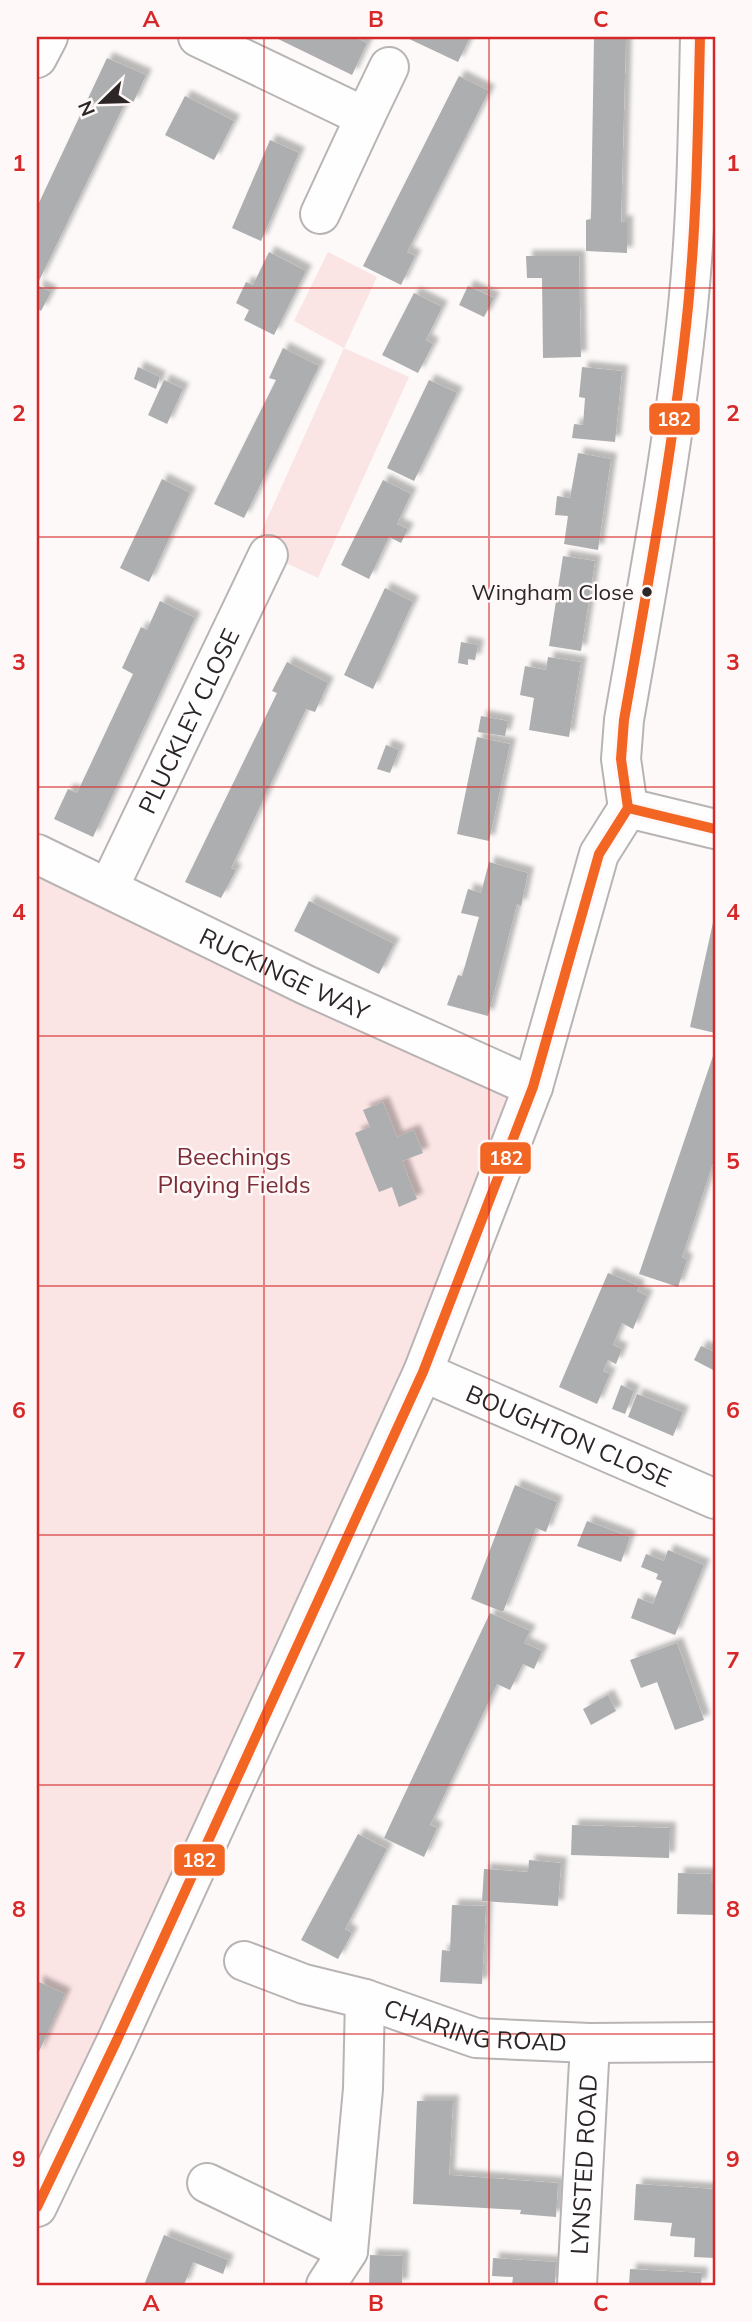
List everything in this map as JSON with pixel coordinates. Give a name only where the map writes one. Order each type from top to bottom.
[{"type":"street","points":[[37,58],[48,37]]},
{"type":"street","points":[[198,37],[365,117]]},
{"type":"street","points":[[37,2204],[120,2032],[423,1372],[533,1087],[598,854],[628,808],[621,760],[624,720],[666,473],[702,308],[698,154],[700,37]]},
{"type":"street","points":[[320,214],[389,67]]},
{"type":"street","name":"PLUCKLEY CLOSE","points":[[109,887],[268,555]]},
{"type":"street","points":[[628,808],[715,829]]},
{"type":"street","name":"RUCKINGE WAY","points":[[37,854],[306,985],[533,1087]]},
{"type":"street","name":"BOUGHTON CLOSE","points":[[423,1372],[715,1499]]},
{"type":"street","name":"CHARING ROAD","points":[[244,1961],[304,1984],[365,1999],[476,2038],[590,2043],[701,2040],[715,2042]]},
{"type":"street","points":[[326,2285],[348,2251],[363,2089],[365,1999]]},
{"type":"street","name":"LYNSTED ROAD","points":[[577,2285],[590,2043]]},
{"type":"street","points":[[207,2183],[348,2251]]},
{"type":"green space","points":[[328,252],[377,277],[344,348],[294,321]]},
{"type":"green space","points":[[344,348],[409,377],[318,578],[254,548]]},
{"type":"green space","name":"Beechings Playing Fields","points":[[37,854],[533,1087],[37,2203]]},
{"type":"building","points":[[274,37],[354,37],[367,43],[352,75]]},
{"type":"building","points":[[405,37],[470,37],[458,62]]},
{"type":"building","points":[[594,37],[626,37],[621,222],[627,221],[627,253],[586,251],[586,220],[591,219]]},
{"type":"building","points":[[107,58],[146,75],[133,103],[126,101],[37,285],[37,207]]},
{"type":"building","points":[[459,76],[489,91],[407,252],[415,256],[401,285],[363,266]]},
{"type":"building","points":[[185,96],[234,121],[214,160],[165,135]]},
{"type":"building","points":[[270,140],[299,153],[261,241],[232,228]]},
{"type":"building","points":[[269,252],[306,271],[274,335],[244,320],[249,310],[236,303],[246,282],[253,285]]},
{"type":"building","points":[[526,256],[579,256],[581,357],[543,358],[542,278],[527,278]]},
{"type":"building","points":[[37,285],[51,292],[41,311],[37,308]]},
{"type":"building","points":[[468,286],[494,298],[484,317],[459,305]]},
{"type":"building","points":[[414,293],[442,307],[426,340],[433,344],[418,373],[382,355]]},
{"type":"building","points":[[283,348],[319,366],[244,518],[214,504],[276,380],[269,378]]},
{"type":"building","points":[[138,367],[160,377],[156,389],[134,379]]},
{"type":"building","points":[[582,367],[622,371],[615,442],[572,438],[574,424],[583,425],[585,398],[579,397]]},
{"type":"building","points":[[164,380],[183,389],[167,424],[148,415]]},
{"type":"building","points":[[429,380],[457,393],[414,481],[387,468]]},
{"type":"building","points":[[578,453],[611,459],[598,550],[564,544],[568,516],[555,515],[557,496],[570,498]]},
{"type":"building","points":[[162,479],[190,493],[149,582],[120,568]]},
{"type":"building","points":[[383,480],[411,494],[397,524],[408,529],[401,543],[389,537],[369,579],[341,565]]},
{"type":"building","points":[[563,556],[595,561],[581,651],[549,646]]},
{"type":"building","points":[[385,588],[413,602],[373,689],[344,675]]},
{"type":"building","points":[[160,601],[195,618],[93,837],[54,819],[68,789],[77,793],[133,674],[122,668],[141,627],[147,630]]},
{"type":"building","points":[[461,642],[478,645],[475,660],[468,659],[468,665],[458,663]]},
{"type":"building","points":[[548,657],[581,662],[569,737],[529,730],[534,698],[520,695],[525,666],[546,670]]},
{"type":"building","points":[[287,662],[328,683],[315,712],[306,709],[231,868],[236,870],[221,898],[185,882],[277,693],[272,691]]},
{"type":"building","points":[[481,716],[508,721],[505,736],[478,732]]},
{"type":"building","points":[[477,737],[510,744],[489,841],[457,834]]},
{"type":"building","points":[[386,745],[399,750],[390,773],[377,769]]},
{"type":"building","points":[[489,862],[528,873],[521,906],[517,904],[488,1016],[447,1005],[458,975],[462,976],[479,917],[461,913],[468,889],[481,893]]},
{"type":"building","points":[[309,901],[394,944],[379,974],[294,931]]},
{"type":"building","points":[[715,918],[715,1033],[690,1027]]},
{"type":"building","points":[[715,1050],[715,1157],[682,1257],[687,1260],[678,1287],[639,1274]]},
{"type":"building","points":[[383,1102],[397,1137],[414,1130],[423,1153],[402,1161],[417,1199],[399,1207],[392,1187],[379,1192],[355,1133],[370,1127],[363,1110]]},
{"type":"building","points":[[608,1273],[639,1286],[637,1291],[647,1296],[633,1329],[622,1323],[613,1345],[622,1349],[616,1364],[608,1360],[603,1371],[610,1374],[597,1404],[559,1387]]},
{"type":"building","points":[[701,1346],[715,1352],[715,1371],[694,1360]]},
{"type":"building","points":[[621,1385],[634,1391],[625,1414],[612,1409]]},
{"type":"building","points":[[637,1394],[683,1412],[673,1436],[628,1417]]},
{"type":"building","points":[[515,1485],[557,1502],[546,1532],[536,1528],[503,1612],[471,1599]]},
{"type":"building","points":[[587,1521],[630,1537],[621,1562],[577,1546]]},
{"type":"building","points":[[668,1550],[704,1565],[675,1635],[631,1618],[638,1598],[653,1604],[662,1581],[656,1579],[658,1574],[641,1567],[646,1554],[664,1561]]},
{"type":"building","points":[[490,1613],[530,1631],[524,1643],[542,1651],[534,1669],[523,1664],[510,1690],[497,1684],[430,1825],[437,1828],[424,1857],[384,1838]]},
{"type":"building","points":[[677,1643],[704,1720],[675,1730],[657,1682],[641,1688],[630,1660]]},
{"type":"building","points":[[608,1695],[616,1711],[591,1725],[583,1709]]},
{"type":"building","points":[[572,1825],[670,1828],[669,1858],[571,1855]]},
{"type":"building","points":[[358,1834],[387,1849],[345,1929],[352,1933],[338,1959],[301,1940]]},
{"type":"building","points":[[529,1860],[561,1863],[558,1906],[482,1901],[484,1869],[528,1872]]},
{"type":"building","points":[[678,1873],[711,1874],[711,1882],[715,1882],[715,1915],[677,1914]]},
{"type":"building","points":[[452,1905],[486,1906],[482,1984],[440,1982],[442,1950],[450,1951]]},
{"type":"building","points":[[37,1981],[65,1994],[37,2056]]},
{"type":"building","points":[[417,2101],[453,2101],[449,2175],[558,2183],[556,2217],[520,2214],[521,2210],[413,2204]]},
{"type":"building","points":[[636,2184],[715,2189],[715,2258],[694,2257],[695,2238],[670,2236],[672,2223],[634,2220]]},
{"type":"building","points":[[164,2235],[228,2260],[223,2274],[193,2262],[184,2285],[144,2285]]},
{"type":"building","points":[[370,2255],[403,2256],[402,2285],[369,2285]]},
{"type":"building","points":[[493,2258],[556,2262],[555,2285],[512,2285],[513,2277],[492,2276]]},
{"type":"building","points":[[630,2269],[702,2273],[701,2285],[629,2285]]},
{"type":"transit line","name":"182","points":[[37,2207],[116,2042],[423,1372],[533,1087],[599,854],[628,808],[621,759],[624,720],[668,462],[688,307],[695,206],[700,37]]},
{"type":"transit line","name":"182","points":[[628,808],[715,829]]},
{"type":"place","name":"Wingham Close","points":[[647,592]]}]
